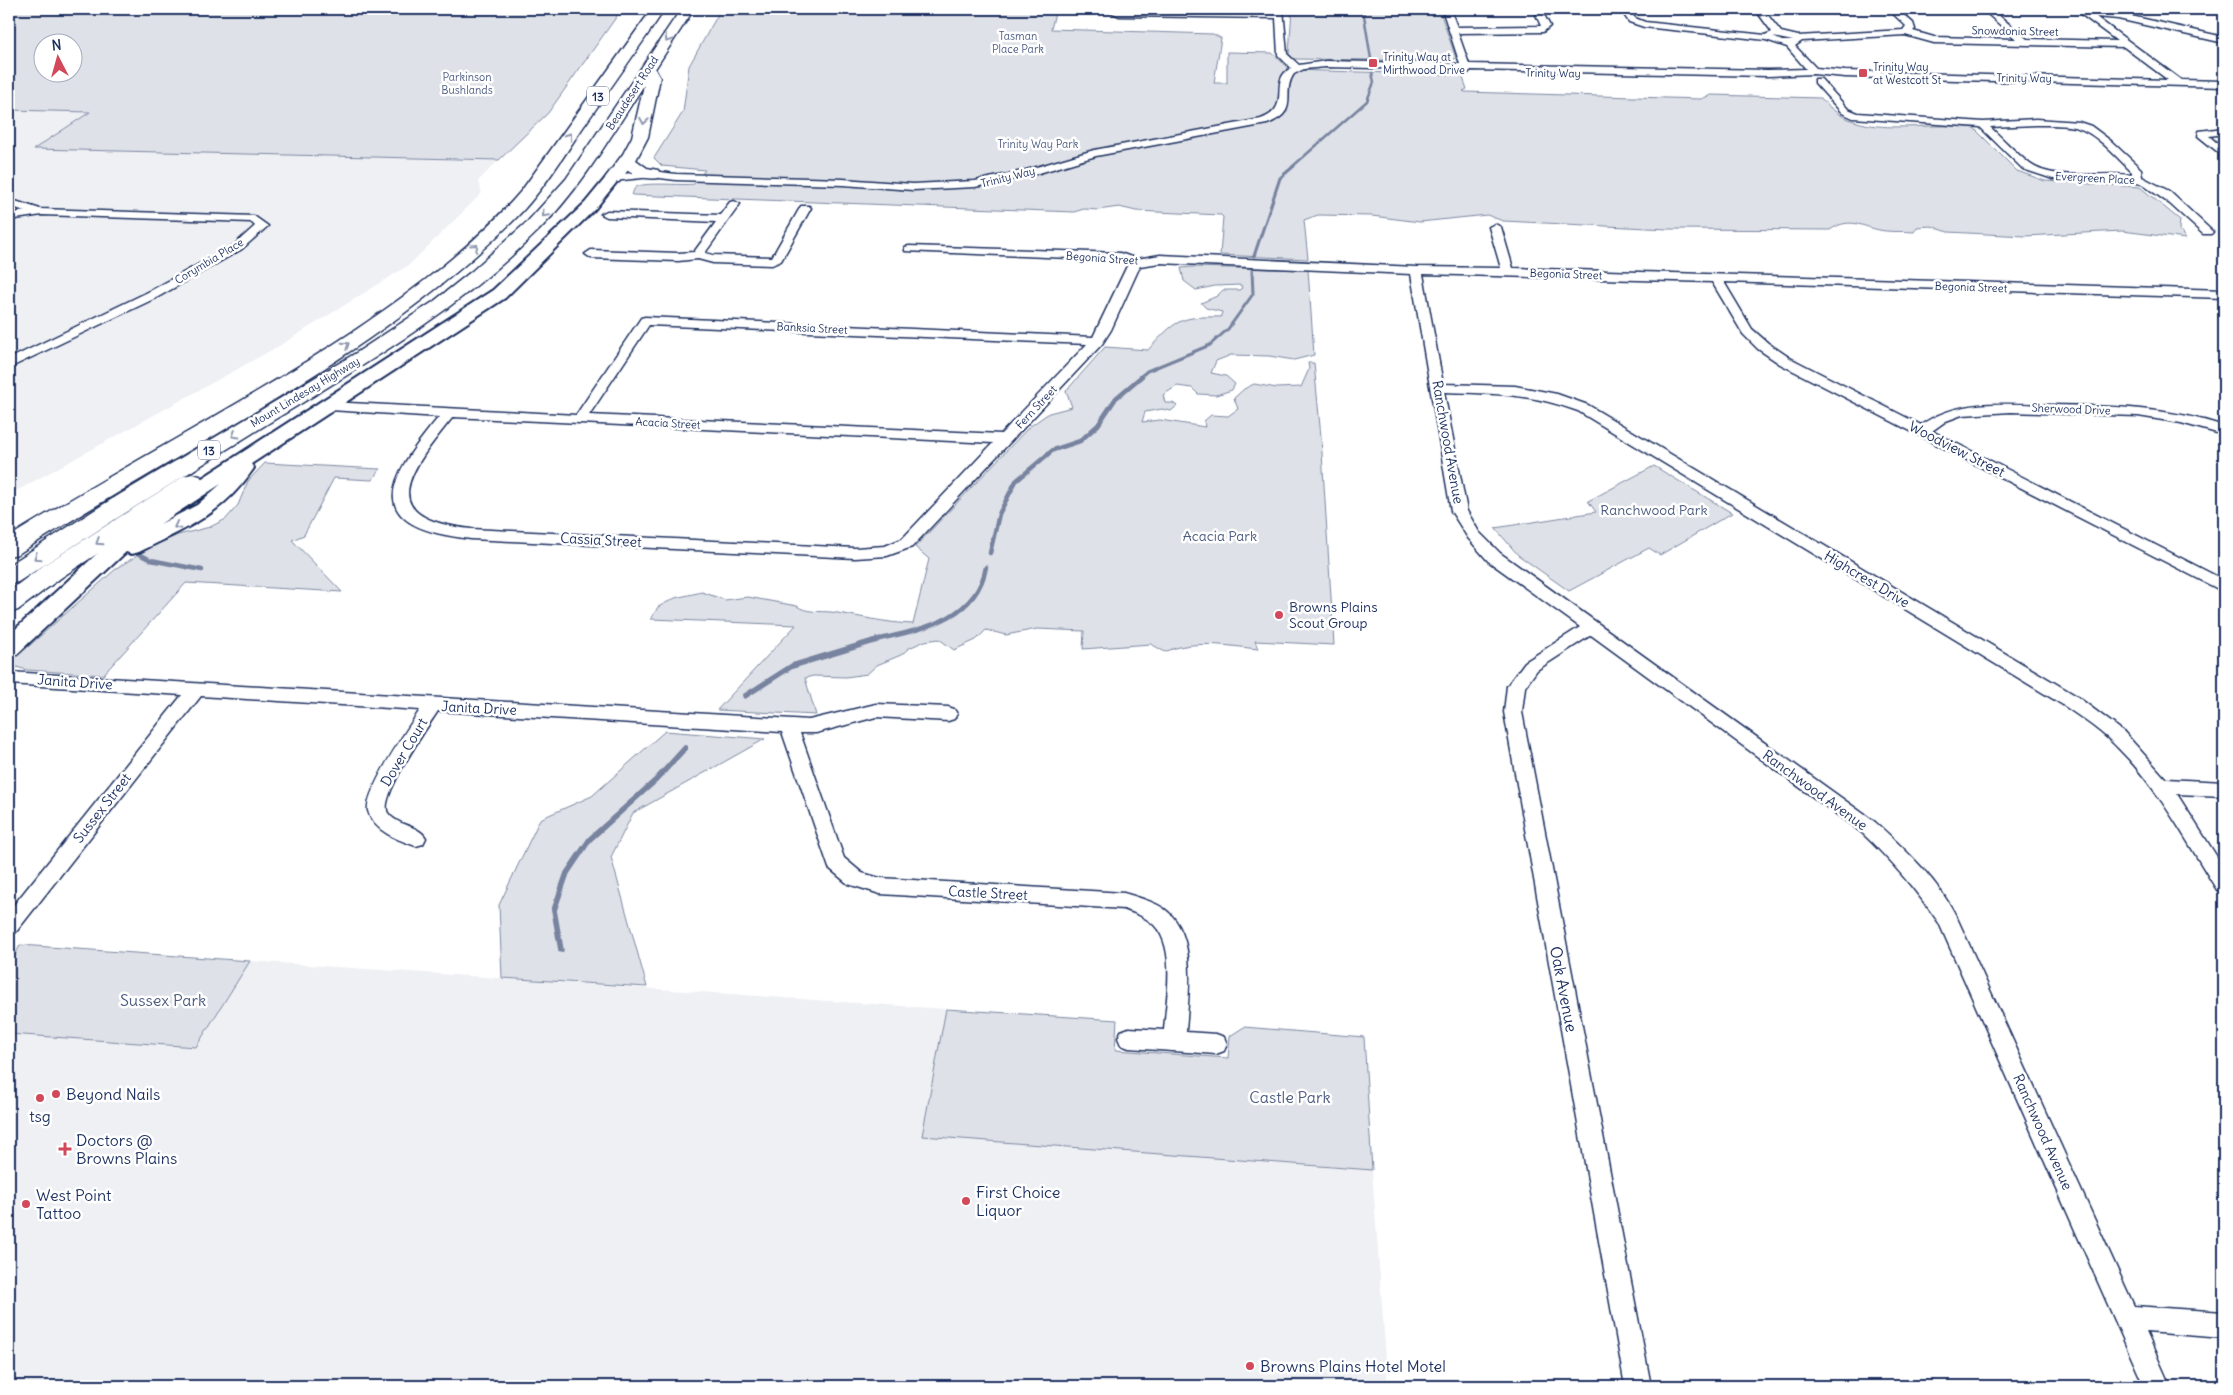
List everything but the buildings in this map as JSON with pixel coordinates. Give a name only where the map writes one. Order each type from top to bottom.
[{"type":"highway","name":"Beaudesert Road","points":[[541,176],[658,9]]},
{"type":"highway","name":"Beaudesert Road","points":[[576,176],[687,9]]},
{"type":"highway","points":[[610,183],[627,162],[642,132],[648,94],[653,78],[648,68]]},
{"type":"highway","points":[[627,162],[642,172],[652,174]]},
{"type":"highway","name":"Mount Lindesay Highway","points":[[9,548],[76,505],[304,371],[383,320],[445,273],[511,213],[541,176]]},
{"type":"highway","name":"Mount Lindesay Highway","points":[[9,576],[112,509],[339,372],[440,306],[509,249],[553,205],[576,176]]},
{"type":"highway","points":[[9,604],[53,571],[358,373],[430,319],[440,306]]},
{"type":"highway","points":[[9,528],[106,471],[265,384],[304,371]]},
{"type":"street","points":[[1108,9],[1119,13],[1280,12],[1283,55],[1297,68]]},
{"type":"street","points":[[1446,9],[1466,69]]},
{"type":"street","points":[[1624,9],[1632,20],[1644,24],[1768,38],[1776,42],[1905,32],[1911,29],[1910,25],[1892,9]]},
{"type":"street","points":[[1759,9],[1778,34],[1793,41],[1815,76],[1845,112],[1856,116],[1877,119],[1960,121],[1983,125],[1999,122],[2072,124],[2085,127],[2137,171],[2137,179]]},
{"type":"street","points":[[1986,9],[2026,43]]},
{"type":"street","points":[[2078,9],[2088,14],[2181,84]]},
{"type":"street","points":[[2088,14],[2118,16],[2224,40]]},
{"type":"street","points":[[1453,30],[1543,29],[1546,26],[1540,15]]},
{"type":"street","name":"Snowdonia Street","points":[[1905,32],[1934,40],[2126,44]]},
{"type":"street","points":[[1768,38],[1769,35],[1778,34]]},
{"type":"street","name":"Trinity Way","points":[[610,183],[652,174],[676,177],[842,182],[913,187],[975,184],[1025,174],[1103,151],[1263,122],[1274,118],[1284,106],[1283,80],[1297,68],[1466,69],[2224,84]]},
{"type":"street","name":"Trinity Way","points":[[2181,84],[2224,88]]},
{"type":"street","name":"Evergreen Place","points":[[1983,125],[2033,171],[2055,176],[2137,179],[2154,186],[2207,232]]},
{"type":"street","points":[[2224,131],[2203,133],[2203,136],[2224,154]]},
{"type":"street","name":"Trinity Way","points":[[610,183],[676,177]]},
{"type":"street","name":"Mount Lindesay Highway","points":[[9,648],[29,632],[40,618],[100,565],[108,555],[149,522],[330,406],[499,294],[580,212],[590,206],[610,183]]},
{"type":"street","name":"Corymbia Place","points":[[9,202],[42,212]]},
{"type":"street","points":[[698,255],[734,204]]},
{"type":"street","points":[[591,254],[678,257],[698,255],[713,258],[772,261],[778,259],[805,208]]},
{"type":"street","name":"Corymbia Place","points":[[9,217],[42,212],[254,219],[262,226],[238,247],[154,294],[9,364]]},
{"type":"street","points":[[607,214],[724,218]]},
{"type":"street","points":[[1495,226],[1508,272]]},
{"type":"street","name":"Begonia Street","points":[[910,249],[1120,257],[1136,262],[1160,259],[1416,271],[1508,272],[1717,280],[2224,294]]},
{"type":"street","name":"Fern Street","points":[[913,537],[1098,341],[1105,330],[1132,267],[1136,262]]},
{"type":"street","name":"Ranchwood Avenue","points":[[1416,271],[1460,512],[1472,535],[1494,557],[1868,828],[1896,852],[1923,882],[1947,918],[2157,1386]]},
{"type":"street","name":"Woodview Street","points":[[1717,280],[1747,331],[1763,346],[1785,361],[2224,587]]},
{"type":"street","name":"Banksia Street","points":[[580,419],[645,321],[1098,341]]},
{"type":"street","name":"Highcrest Drive","points":[[1438,388],[1515,390],[1552,397],[1583,408],[2069,700],[2107,726],[2133,751],[2161,786],[2224,884]]},
{"type":"street","name":"Acacia Street","points":[[330,406],[1007,439]]},
{"type":"street","name":"Sherwood Drive","points":[[1922,431],[1945,415],[1968,409],[1995,407],[2139,411],[2175,416],[2224,431]]},
{"type":"street","name":"Cassia Street","points":[[449,413],[408,467],[399,488],[402,506],[418,522],[439,529],[471,534],[855,553],[887,550],[907,543],[913,537]]},
{"type":"street","name":"Mount Lindesay Highway","points":[[100,565],[195,516],[217,499],[259,452]]},
{"type":"street","points":[[181,501],[206,497],[217,499]]},
{"type":"street","name":"Mount Lindesay Highway","points":[[9,633],[40,618]]},
{"type":"street","name":"Oak Avenue","points":[[1592,627],[1531,666],[1516,686],[1513,712],[1638,1386]]},
{"type":"street","name":"Janita Drive","points":[[9,678],[789,726],[824,726],[865,712],[887,710],[948,714]]},
{"type":"street","name":"Sussex Street","points":[[9,926],[196,690]]},
{"type":"street","name":"Dover Court","points":[[416,838],[384,822],[377,809],[380,792],[432,705]]},
{"type":"street","name":"Castle Street","points":[[789,726],[836,862],[846,874],[859,882],[880,886],[1124,901],[1148,909],[1164,921],[1177,943],[1174,1041]]},
{"type":"street","points":[[2161,786],[2224,789]]},
{"type":"street","points":[[1129,1038],[1216,1044]]},
{"type":"street","points":[[2126,1318],[2224,1325]]},
{"type":"shaded area","points":[[9,110],[91,112],[35,149],[499,160],[478,181],[482,193],[409,265],[279,346],[9,495]]},
{"type":"shaded area","points":[[250,961],[946,1009],[922,1136],[1372,1170],[1388,1386],[9,1386],[9,1034],[196,1047]]},
{"type":"green space","name":"Parkinson Bushlands","points":[[9,9],[622,9],[548,113],[499,160],[34,149],[90,112],[9,110]]},
{"type":"green space","points":[[721,9],[1056,9],[1051,29],[1213,34],[1221,38],[1214,83],[1227,83],[1227,52],[1272,53],[1291,70],[1462,75],[1467,89],[1463,91],[1465,92],[1701,99],[1711,95],[1821,98],[1836,112],[1853,121],[1872,125],[1974,128],[2017,171],[2045,181],[2140,187],[2180,220],[2179,230],[2186,239],[2122,231],[2025,236],[1948,232],[1931,226],[1917,227],[1914,232],[1889,231],[1852,223],[1830,230],[1668,229],[1503,221],[1487,215],[1420,222],[1372,216],[1318,215],[1304,220],[1308,259],[1220,255],[1223,217],[1221,215],[1136,211],[1119,207],[1098,210],[1084,209],[1074,212],[632,195],[635,188],[639,186],[694,184],[705,170],[662,166],[654,158],[683,112],[689,66]]},
{"type":"green space","points":[[1292,9],[1439,9],[1456,58],[1452,61],[1294,59],[1289,54]]},
{"type":"green space","name":"Acacia Park","points":[[1181,268],[1308,270],[1314,355],[1294,360],[1269,356],[1231,355],[1216,361],[1211,373],[1226,376],[1235,384],[1232,390],[1216,395],[1198,394],[1192,388],[1177,386],[1163,395],[1165,403],[1173,403],[1177,406],[1171,411],[1162,409],[1145,412],[1142,422],[1160,420],[1205,427],[1204,421],[1211,415],[1228,416],[1238,409],[1234,398],[1244,389],[1254,384],[1277,388],[1301,387],[1309,369],[1308,363],[1314,363],[1321,437],[1334,645],[1255,641],[1258,649],[1223,645],[1199,645],[1176,648],[1165,652],[1151,644],[1083,649],[1084,631],[1037,629],[1006,635],[986,630],[976,640],[954,650],[939,639],[925,641],[909,648],[901,655],[877,665],[867,674],[846,677],[813,676],[805,678],[816,715],[717,710],[796,625],[651,619],[658,607],[675,598],[702,592],[725,600],[748,597],[797,606],[809,611],[831,612],[882,621],[913,624],[929,559],[915,547],[1029,427],[1049,413],[1072,407],[1066,391],[1105,347],[1148,350],[1165,332],[1179,322],[1187,319],[1221,317],[1222,312],[1206,308],[1201,303],[1217,296],[1223,290],[1239,290],[1242,288],[1241,285],[1215,286],[1196,290],[1184,281]]},
{"type":"green space","points":[[265,463],[380,469],[372,480],[334,478],[304,535],[292,540],[342,592],[186,583],[103,675],[27,670],[13,666],[11,662],[118,567],[157,544],[178,535],[210,527],[226,519],[238,505],[248,481]]},
{"type":"green space","name":"Ranchwood Park","points":[[1654,466],[1732,513],[1660,555],[1649,548],[1569,591],[1518,555],[1495,528],[1596,512],[1588,501]]},
{"type":"green space","points":[[665,731],[765,739],[633,813],[611,857],[647,987],[502,978],[499,905],[540,819],[592,796]]},
{"type":"green space","name":"Sussex Park","points":[[20,945],[250,961],[196,1047],[9,1034],[9,968]]},
{"type":"green space","name":"Castle Park","points":[[946,1009],[1117,1020],[1115,1050],[1228,1058],[1230,1036],[1244,1027],[1364,1037],[1372,1170],[922,1136]]},
{"type":"waterway","points":[[1363,9],[1371,59]]},
{"type":"waterway","points":[[1292,167],[1367,101],[1374,82],[1372,73]]},
{"type":"waterway","points":[[1254,256],[1280,178],[1294,166]]},
{"type":"waterway","points":[[1140,377],[1147,371],[1210,345],[1228,329],[1253,294],[1252,270]]},
{"type":"waterway","points":[[990,553],[999,514],[1016,481],[1053,450],[1080,441],[1098,425],[1116,398],[1142,376]]},
{"type":"waterway","points":[[141,555],[151,560],[202,570]]},
{"type":"waterway","points":[[872,641],[925,627],[957,612],[970,600],[980,586],[986,567]]},
{"type":"waterway","points":[[745,696],[792,666],[877,640]]},
{"type":"waterway","points":[[561,950],[554,910],[567,873],[590,839],[656,780],[685,748]]},
{"type":"place","name":"Trinity Way at Mirthwood Drive","points":[[1373,63]]},
{"type":"place","name":"Trinity Way at Westcott St","points":[[1863,73]]},
{"type":"place","name":"Browns Plains Scout Group","points":[[1279,615]]},
{"type":"place","name":"Beyond Nails","points":[[56,1094]]},
{"type":"place","name":"tsg","points":[[40,1098]]},
{"type":"place","name":"Doctors @ Browns Plains","points":[[65,1149]]},
{"type":"place","name":"First Choice Liquor","points":[[966,1201]]},
{"type":"place","name":"West Point Tattoo","points":[[26,1204]]},
{"type":"place","name":"Browns Plains Hotel Motel","points":[[1250,1366]]},
{"type":"park label","name":"Tasman Place Park","points":[[1018,42]]},
{"type":"park label","name":"Trinity Way Park","points":[[1038,144]]}]
